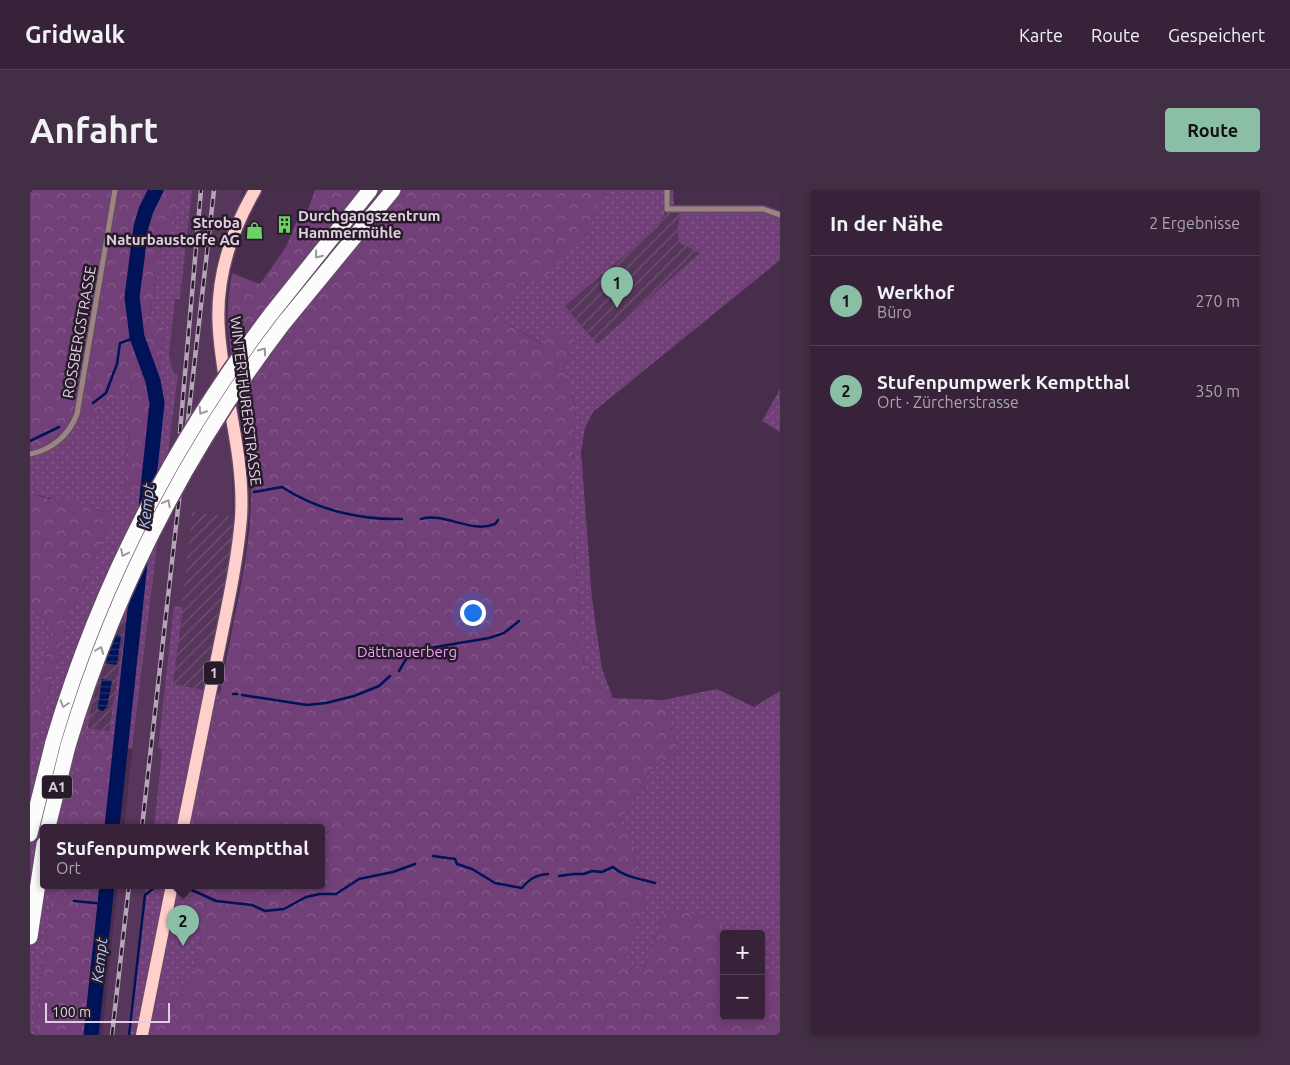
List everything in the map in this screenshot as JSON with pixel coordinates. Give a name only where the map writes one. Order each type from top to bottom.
[{"type":"highway","name":"A1","points":[[30,834],[52,742],[89,635],[115,572],[138,524],[198,418],[232,367],[271,314],[370,190]]},
{"type":"highway","name":"A1","points":[[49,824],[68,746],[81,704],[104,640],[127,585],[156,524],[215,420],[249,370],[283,324],[391,193]]},
{"type":"highway","points":[[30,937],[40,866]]},
{"type":"main road","name":"WINTERTHURERSTRASSE","points":[[184,824],[234,573],[241,518],[239,462],[219,330],[221,280],[230,242],[255,190]]},
{"type":"main road","points":[[142,1035],[171,889]]},
{"type":"street","name":"ROSSBERGSTRASSE","points":[[30,454],[46,449],[60,439],[70,428],[77,414],[116,190]]},
{"type":"street","points":[[667,190],[667,209],[763,209],[780,215]]},
{"type":"shaded area","points":[[192,190],[243,190],[241,199],[221,244],[214,274],[211,308],[213,354],[232,460],[233,517],[192,512],[183,607],[174,606],[158,748],[162,749],[154,824],[124,824],[144,640],[178,374],[173,373],[169,355],[175,299],[180,299]]},
{"type":"shaded area","points":[[667,209],[681,209],[677,232],[700,253],[597,344],[565,306],[657,228]]},
{"type":"shaded area","points":[[192,512],[241,518],[210,691],[173,685]]},
{"type":"shaded area","points":[[105,619],[126,622],[110,731],[88,728]],"holes":[[[102,679],[111,681],[107,707],[103,711],[99,710]]]},
{"type":"shaded area","points":[[110,634],[121,636],[117,665],[104,663]]},
{"type":"shaded area","points":[[102,679],[112,681],[107,707],[103,711],[99,710],[98,707]]},
{"type":"shaded area","points":[[118,889],[145,889],[127,1035],[102,1035]]},
{"type":"green space","points":[[30,190],[182,190],[162,248],[150,315],[164,327],[144,477],[123,502],[131,408],[130,381],[103,409],[94,415],[74,422],[60,439],[30,454]]},
{"type":"green space","points":[[182,190],[192,190],[180,300],[175,299],[169,355],[173,373],[178,374],[132,749],[97,740],[81,740],[65,824],[40,824],[40,889],[52,889],[34,1035],[30,1035],[30,763],[67,622],[114,515],[30,493],[30,454],[74,422],[99,412],[130,380],[131,408],[123,501],[144,477],[164,327],[150,316],[162,248]],"holes":[[[105,619],[126,623],[109,731],[88,728]]]},
{"type":"green space","name":"Dättnauerberg","points":[[315,190],[605,190],[586,236],[541,281],[525,280],[494,316],[542,344],[552,330],[575,340],[564,368],[576,409],[570,490],[584,664],[597,686],[613,698],[663,700],[678,752],[652,768],[620,821],[638,854],[634,868],[649,882],[639,919],[623,964],[642,974],[664,915],[676,909],[723,921],[718,938],[720,940],[720,1020],[765,1020],[765,975],[780,983],[780,1035],[142,1035],[152,986],[161,988],[190,987],[202,935],[185,889],[325,889],[325,824],[195,824],[241,587],[249,532],[251,495],[248,451],[232,365],[228,322],[229,291],[232,273],[260,284],[286,247],[302,208],[308,209]]},
{"type":"green space","points":[[605,190],[673,190],[674,209],[667,209],[657,228],[565,306],[597,344],[700,253],[680,243],[677,232],[681,209],[763,209],[780,215],[780,260],[593,412],[585,428],[581,452],[592,599],[602,669],[613,698],[597,686],[584,664],[570,490],[576,409],[564,368],[575,340],[543,344],[494,316],[525,279],[586,236]]},
{"type":"green space","points":[[780,389],[780,432],[762,421]]},
{"type":"green space","points":[[30,493],[49,499],[67,500],[114,515],[67,622],[30,763],[30,711],[42,675],[52,628],[30,605]]},
{"type":"green space","points":[[30,605],[52,628],[42,675],[30,711]]},
{"type":"green space","points":[[174,606],[183,607],[173,684],[220,693],[195,824],[154,824],[162,749],[158,748]]},
{"type":"green space","points":[[717,689],[754,707],[780,691],[780,983],[765,975],[765,930],[720,930],[720,940],[664,915],[642,974],[623,964],[639,919],[634,868],[620,821],[652,768],[678,752],[663,700]]},
{"type":"green space","points":[[81,740],[97,740],[115,744],[111,824],[65,824]]},
{"type":"green space","points":[[52,889],[108,889],[95,1035],[34,1035]]},
{"type":"green space","points":[[145,889],[185,889],[202,935],[190,988],[161,988],[152,986],[142,1035],[127,1035]]},
{"type":"waterway","name":"Kempt","points":[[112,824],[157,403],[153,381],[137,337],[132,297],[141,227],[146,210],[156,190]]},
{"type":"waterway","points":[[93,403],[106,393],[117,364],[120,343],[137,337]]},
{"type":"waterway","points":[[30,441],[59,427]]},
{"type":"waterway","points":[[254,492],[282,487],[310,502],[339,512],[370,518],[402,519]]},
{"type":"waterway","points":[[421,519],[439,518],[477,526],[495,524],[498,520]]},
{"type":"waterway","points":[[399,671],[412,651],[489,638],[504,633],[519,621]]},
{"type":"waterway","points":[[242,695],[307,705],[326,703],[354,696],[379,686],[390,676]]},
{"type":"waterway","points":[[433,856],[455,859],[457,864],[472,869],[495,883],[522,888],[533,878],[548,874]]},
{"type":"waterway","points":[[190,889],[216,901],[252,905],[265,911],[284,909],[306,897],[320,894],[336,894],[359,879],[393,872],[415,864]]},
{"type":"waterway","points":[[559,876],[584,874],[592,871],[602,872],[613,867],[627,875],[655,883]]},
{"type":"waterway","name":"Kempt","points":[[91,1035],[107,889]]},
{"type":"waterway","points":[[129,1035],[145,895],[153,889]]},
{"type":"waterway","points":[[74,901],[105,904]]},
{"type":"railway","points":[[180,432],[201,190]]},
{"type":"railway","points":[[142,824],[214,190]]},
{"type":"railway","points":[[112,1035],[129,889]]},
{"type":"place","name":"Durchgangszentrum Hammermühle","points":[[284,224]]},
{"type":"place","name":"Stroba Naturbaustoffe AG","points":[[254,231]]},
{"type":"place","name":"Werkhof","points":[[617,308]]},
{"type":"place","name":"Stufenpumpwerk Kemptthal","points":[[183,946]]}]
